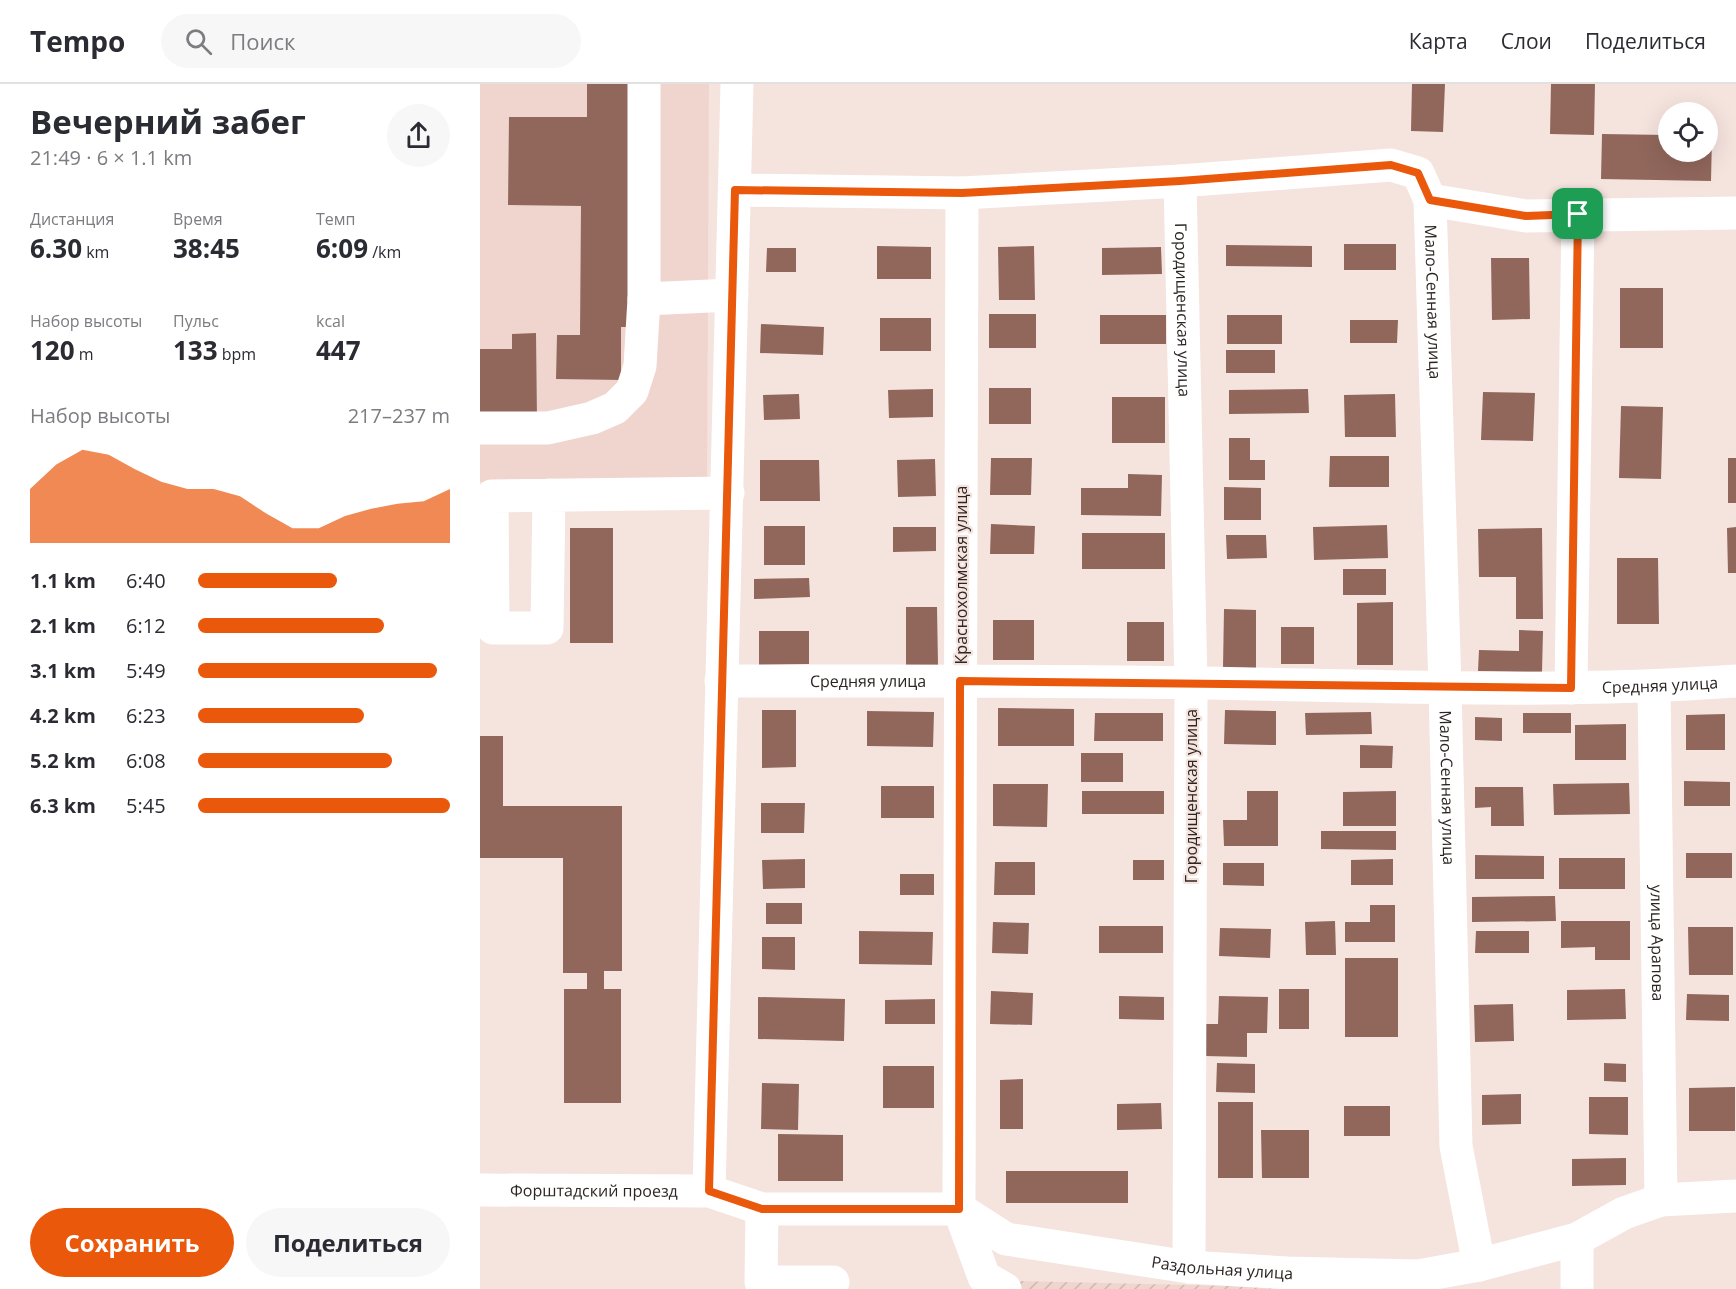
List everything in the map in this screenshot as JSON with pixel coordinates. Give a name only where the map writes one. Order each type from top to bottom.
[{"type":"street","points":[[480,428],[548,428],[592,418],[615,408],[632,391],[639,366],[644,299],[644,84]]},
{"type":"street","points":[[737,84],[709,1191],[762,1209],[959,1209],[984,1277],[1005,1289]]},
{"type":"street","points":[[735,190],[962,193],[1180,181],[1391,165],[1418,173],[1430,200],[1526,216],[1736,213]]},
{"type":"street","name":"Городищенская улица","points":[[1180,181],[1191,683],[1189,1267]]},
{"type":"street","name":"Краснохолмская улица","points":[[959,1209],[962,193]]},
{"type":"street","name":"Мало-Сенная улица","points":[[1430,200],[1445,688],[1455,1146],[1479,1265]]},
{"type":"street","points":[[1571,688],[1578,214]]},
{"type":"street","points":[[644,299],[732,295]]},
{"type":"street","points":[[549,495],[728,493]]},
{"type":"street","name":"Средняя улица","points":[[721,681],[1191,683],[1445,688],[1654,687],[1736,681]]},
{"type":"street","name":"улица Арапова","points":[[1654,687],[1661,1200]]},
{"type":"street","name":"Форштадский проезд","points":[[480,1190],[709,1191]]},
{"type":"street","name":"Раздольная улица","points":[[959,1209],[1006,1239],[1189,1267],[1288,1273],[1418,1276],[1479,1265],[1577,1239],[1624,1213],[1661,1200],[1736,1196]]},
{"type":"street","points":[[762,1209],[761,1282],[833,1282]]},
{"type":"street","points":[[1577,1239],[1577,1289]]},
{"type":"shaded area","points":[[480,84],[709,84],[707,483],[480,482]]},
{"type":"shaded area","points":[[1018,1281],[1351,1289],[1019,1289]]},
{"type":"building","points":[[587,84],[633,84],[630,327],[621,327],[621,380],[556,379],[557,335],[580,335],[581,206],[508,205],[509,117],[587,117]]},
{"type":"building","points":[[1412,84],[1445,84],[1443,132],[1411,131]]},
{"type":"building","points":[[1551,84],[1595,84],[1594,135],[1550,134]]},
{"type":"building","points":[[1602,134],[1658,135],[1658,162],[1711,162],[1711,181],[1601,179]]},
{"type":"building","points":[[1344,244],[1396,244],[1396,270],[1344,270]]},
{"type":"building","points":[[1226,245],[1312,246],[1312,267],[1226,266]]},
{"type":"building","points":[[877,246],[931,247],[931,279],[877,279]]},
{"type":"building","points":[[1034,246],[1035,300],[999,300],[998,247]]},
{"type":"building","points":[[1161,247],[1162,274],[1102,275],[1102,248]]},
{"type":"building","points":[[767,248],[796,248],[796,272],[766,272]]},
{"type":"building","points":[[1491,258],[1529,258],[1530,319],[1492,320]]},
{"type":"building","points":[[1620,288],[1663,288],[1663,348],[1620,348]]},
{"type":"building","points":[[989,314],[1036,314],[1036,348],[989,348]]},
{"type":"building","points":[[1100,315],[1166,315],[1166,344],[1100,344]]},
{"type":"building","points":[[1227,315],[1282,315],[1282,344],[1227,344]]},
{"type":"building","points":[[880,318],[931,318],[931,351],[880,351]]},
{"type":"building","points":[[1350,320],[1398,320],[1397,343],[1350,343]]},
{"type":"building","points":[[761,324],[824,327],[823,355],[760,353]]},
{"type":"building","points":[[536,333],[537,420],[480,420],[480,349],[512,349],[512,334]]},
{"type":"building","points":[[1226,350],[1275,350],[1275,373],[1226,373]]},
{"type":"building","points":[[989,388],[1031,388],[1031,424],[989,424]]},
{"type":"building","points":[[933,389],[933,417],[889,418],[888,390]]},
{"type":"building","points":[[1308,389],[1309,413],[1229,414],[1229,390]]},
{"type":"building","points":[[1483,392],[1535,393],[1533,441],[1481,440]]},
{"type":"building","points":[[799,394],[800,419],[764,420],[763,395]]},
{"type":"building","points":[[1395,394],[1396,437],[1345,437],[1344,395]]},
{"type":"building","points":[[1112,397],[1165,397],[1165,443],[1112,443]]},
{"type":"building","points":[[1621,406],[1663,407],[1661,479],[1619,478]]},
{"type":"building","points":[[1229,438],[1250,438],[1250,460],[1265,460],[1265,480],[1229,480]]},
{"type":"building","points":[[1330,456],[1389,456],[1389,487],[1329,487]]},
{"type":"building","points":[[991,458],[1032,458],[1031,495],[990,495]]},
{"type":"building","points":[[1728,458],[1736,458],[1736,503],[1728,503]]},
{"type":"building","points":[[935,459],[936,496],[898,497],[897,460]]},
{"type":"building","points":[[760,460],[819,460],[820,501],[760,501]]},
{"type":"building","points":[[1128,474],[1162,475],[1161,516],[1081,515],[1081,488],[1128,488]]},
{"type":"building","points":[[1224,487],[1261,488],[1261,520],[1224,520]]},
{"type":"building","points":[[991,524],[1035,526],[1034,554],[990,554]]},
{"type":"building","points":[[1387,525],[1388,558],[1314,560],[1313,527]]},
{"type":"building","points":[[764,526],[805,526],[805,565],[764,565]]},
{"type":"building","points":[[893,527],[936,527],[936,551],[893,552]]},
{"type":"building","points":[[1736,527],[1736,573],[1728,573],[1727,528]]},
{"type":"building","points":[[570,528],[613,528],[613,643],[570,643]]},
{"type":"building","points":[[1542,528],[1543,619],[1516,619],[1516,577],[1479,577],[1478,529]]},
{"type":"building","points":[[1082,533],[1165,533],[1165,569],[1082,569]]},
{"type":"building","points":[[1226,535],[1266,535],[1267,558],[1227,559]]},
{"type":"building","points":[[1617,558],[1658,558],[1659,624],[1617,624]]},
{"type":"building","points":[[1343,569],[1386,569],[1386,595],[1343,595]]},
{"type":"building","points":[[809,578],[810,597],[754,599],[754,579]]},
{"type":"building","points":[[1393,602],[1393,665],[1357,665],[1357,603]]},
{"type":"building","points":[[906,607],[937,607],[938,665],[906,665]]},
{"type":"building","points":[[1224,609],[1256,610],[1256,668],[1223,668]]},
{"type":"building","points":[[993,620],[1034,620],[1034,660],[993,660]]},
{"type":"building","points":[[1127,622],[1164,622],[1164,661],[1127,661]]},
{"type":"building","points":[[1281,627],[1314,627],[1314,664],[1281,664]]},
{"type":"building","points":[[1519,630],[1543,631],[1542,672],[1478,671],[1479,650],[1519,651]]},
{"type":"building","points":[[759,631],[809,631],[809,664],[759,665]]},
{"type":"building","points":[[998,708],[1074,709],[1074,746],[998,746]]},
{"type":"building","points":[[762,710],[796,710],[796,767],[762,768]]},
{"type":"building","points":[[1225,710],[1276,711],[1276,745],[1224,744]]},
{"type":"building","points":[[867,711],[934,712],[933,747],[867,746]]},
{"type":"building","points":[[1371,712],[1372,734],[1306,735],[1305,713]]},
{"type":"building","points":[[1095,713],[1163,713],[1163,741],[1094,741]]},
{"type":"building","points":[[1523,713],[1571,713],[1571,733],[1523,733]]},
{"type":"building","points":[[1725,714],[1725,750],[1686,750],[1686,715]]},
{"type":"building","points":[[1475,717],[1502,718],[1502,741],[1475,740]]},
{"type":"building","points":[[1626,724],[1626,760],[1575,760],[1575,725]]},
{"type":"building","points":[[480,736],[503,736],[503,806],[622,806],[622,971],[604,971],[604,989],[621,989],[621,1103],[564,1103],[564,989],[587,989],[587,973],[563,973],[563,858],[480,858]]},
{"type":"building","points":[[1360,745],[1393,746],[1392,768],[1360,768]]},
{"type":"building","points":[[1081,753],[1123,753],[1123,782],[1081,782]]},
{"type":"building","points":[[1684,781],[1730,782],[1730,806],[1684,806]]},
{"type":"building","points":[[1629,783],[1630,814],[1554,815],[1553,784]]},
{"type":"building","points":[[993,784],[1048,784],[1047,827],[993,826]]},
{"type":"building","points":[[881,786],[934,786],[934,818],[881,818]]},
{"type":"building","points":[[1475,787],[1523,787],[1524,826],[1491,826],[1491,807],[1475,808]]},
{"type":"building","points":[[1082,791],[1164,791],[1164,814],[1082,814]]},
{"type":"building","points":[[1247,791],[1278,791],[1278,846],[1224,846],[1223,820],[1247,820]]},
{"type":"building","points":[[1396,791],[1396,826],[1343,826],[1343,792]]},
{"type":"building","points":[[761,803],[805,803],[804,833],[761,833]]},
{"type":"building","points":[[1321,831],[1396,831],[1396,850],[1321,849]]},
{"type":"building","points":[[1686,853],[1732,853],[1732,878],[1686,878]]},
{"type":"building","points":[[1475,855],[1544,856],[1544,879],[1475,879]]},
{"type":"building","points":[[1559,858],[1625,858],[1625,889],[1559,889]]},
{"type":"building","points":[[805,859],[805,888],[763,889],[762,860]]},
{"type":"building","points":[[1393,859],[1393,885],[1351,885],[1351,860]]},
{"type":"building","points":[[1133,860],[1164,860],[1164,880],[1133,880]]},
{"type":"building","points":[[995,862],[1035,862],[1035,895],[994,895]]},
{"type":"building","points":[[1223,863],[1264,863],[1264,886],[1223,885]]},
{"type":"building","points":[[900,874],[934,874],[934,895],[900,895]]},
{"type":"building","points":[[1555,896],[1556,921],[1472,922],[1472,897]]},
{"type":"building","points":[[766,903],[802,903],[802,924],[766,924]]},
{"type":"building","points":[[1370,905],[1395,905],[1395,942],[1345,942],[1345,922],[1370,922]]},
{"type":"building","points":[[1335,921],[1336,955],[1306,955],[1305,922]]},
{"type":"building","points":[[1561,921],[1630,921],[1630,960],[1595,960],[1595,947],[1561,948]]},
{"type":"building","points":[[993,922],[1029,923],[1028,954],[992,953]]},
{"type":"building","points":[[1099,926],[1163,926],[1163,953],[1099,953]]},
{"type":"building","points":[[1688,927],[1733,927],[1733,975],[1689,975]]},
{"type":"building","points":[[1220,928],[1271,929],[1270,958],[1219,956]]},
{"type":"building","points":[[859,931],[933,932],[932,965],[859,964]]},
{"type":"building","points":[[1476,931],[1529,931],[1529,953],[1475,953]]},
{"type":"building","points":[[762,937],[795,937],[795,970],[762,969]]},
{"type":"building","points":[[1345,958],[1398,958],[1398,1037],[1345,1037]]},
{"type":"building","points":[[1279,989],[1309,989],[1309,1029],[1279,1029]]},
{"type":"building","points":[[1625,989],[1626,1019],[1567,1020],[1567,990]]},
{"type":"building","points":[[991,991],[1033,993],[1032,1025],[990,1024]]},
{"type":"building","points":[[1687,994],[1729,995],[1729,1021],[1686,1020]]},
{"type":"building","points":[[1119,996],[1164,997],[1164,1020],[1119,1019]]},
{"type":"building","points":[[1219,996],[1268,997],[1267,1033],[1247,1033],[1247,1057],[1205,1056],[1205,1024],[1218,1024]]},
{"type":"building","points":[[758,997],[845,999],[844,1041],[758,1039]]},
{"type":"building","points":[[935,999],[935,1024],[885,1024],[885,1000]]},
{"type":"building","points":[[1513,1004],[1514,1041],[1475,1042],[1474,1005]]},
{"type":"building","points":[[1217,1063],[1255,1064],[1255,1093],[1216,1092]]},
{"type":"building","points":[[1604,1063],[1626,1064],[1626,1082],[1604,1081]]},
{"type":"building","points":[[883,1066],[934,1066],[934,1108],[883,1108]]},
{"type":"building","points":[[1023,1079],[1023,1129],[1000,1129],[1000,1080]]},
{"type":"building","points":[[762,1083],[799,1084],[798,1130],[761,1129]]},
{"type":"building","points":[[1735,1087],[1735,1131],[1689,1131],[1689,1088]]},
{"type":"building","points":[[1521,1094],[1521,1124],[1482,1125],[1482,1095]]},
{"type":"building","points":[[1589,1097],[1628,1097],[1628,1135],[1589,1134]]},
{"type":"building","points":[[1218,1102],[1253,1102],[1253,1178],[1218,1178]]},
{"type":"building","points":[[1161,1103],[1162,1129],[1117,1130],[1117,1104]]},
{"type":"building","points":[[1344,1106],[1390,1106],[1390,1136],[1344,1136]]},
{"type":"building","points":[[1261,1130],[1309,1130],[1309,1178],[1262,1178]]},
{"type":"building","points":[[778,1134],[843,1135],[843,1181],[778,1181]]},
{"type":"building","points":[[1626,1158],[1626,1185],[1572,1186],[1572,1159]]},
{"type":"building","points":[[1006,1171],[1128,1171],[1128,1203],[1006,1203]]},
{"type":"route","points":[[1391,165],[1418,173],[1430,200],[1526,216],[1578,214],[1571,688],[960,681],[959,1209],[762,1209],[709,1191],[735,190],[962,193],[1180,181],[1391,165]]}]
